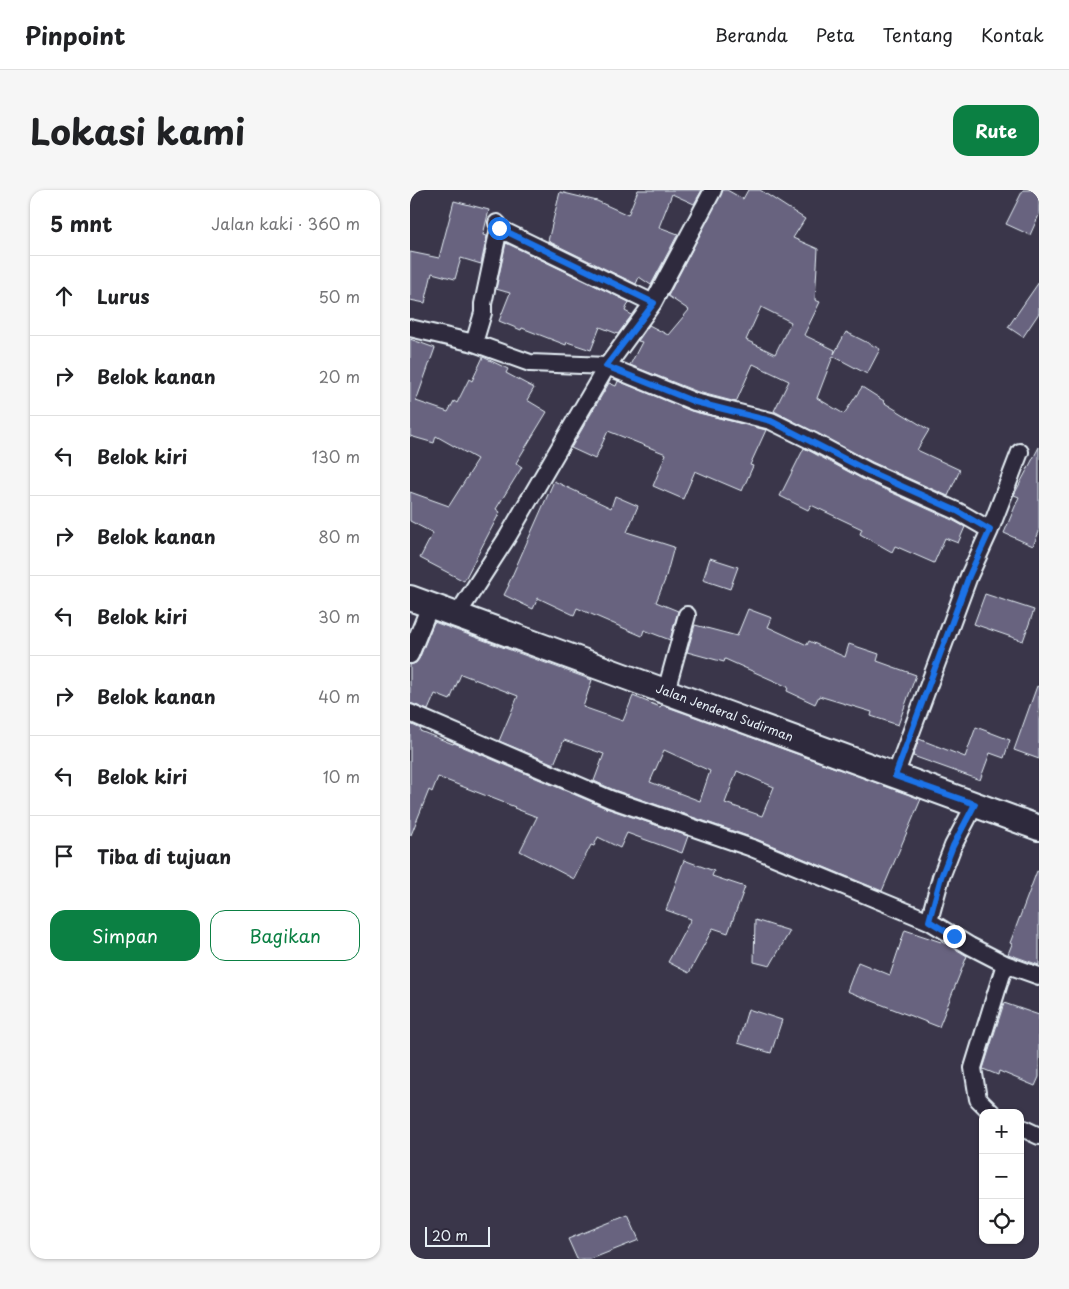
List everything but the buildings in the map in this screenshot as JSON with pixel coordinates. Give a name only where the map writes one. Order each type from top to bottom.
[{"type":"main road","name":"Jalan Jenderal Sudirman","points":[[420,602],[1039,828]]},
{"type":"street","points":[[457,615],[508,536],[606,366],[654,303],[713,190]]},
{"type":"street","points":[[474,343],[483,313],[483,304],[498,226],[654,303]]},
{"type":"street","points":[[410,328],[474,343],[530,362],[606,366],[695,402],[771,421],[868,471],[957,511],[990,530]]},
{"type":"street","points":[[895,776],[969,576],[990,530],[1020,452]]},
{"type":"street","points":[[410,655],[420,602]]},
{"type":"street","points":[[666,691],[687,615]]},
{"type":"street","points":[[410,713],[610,799],[752,848],[929,921],[970,946],[1005,964],[1039,976]]},
{"type":"street","points":[[929,921],[941,877],[953,846],[975,804]]},
{"type":"street","points":[[988,1109],[978,1099],[973,1068],[1005,964]]},
{"type":"street","points":[[1024,1129],[1039,1136]]},
{"type":"route","points":[[499,228],[654,303],[606,366],[695,402],[771,421],[868,471],[957,511],[990,530],[969,576],[895,776],[975,804],[953,846],[941,877],[929,921],[954,936]]}]
